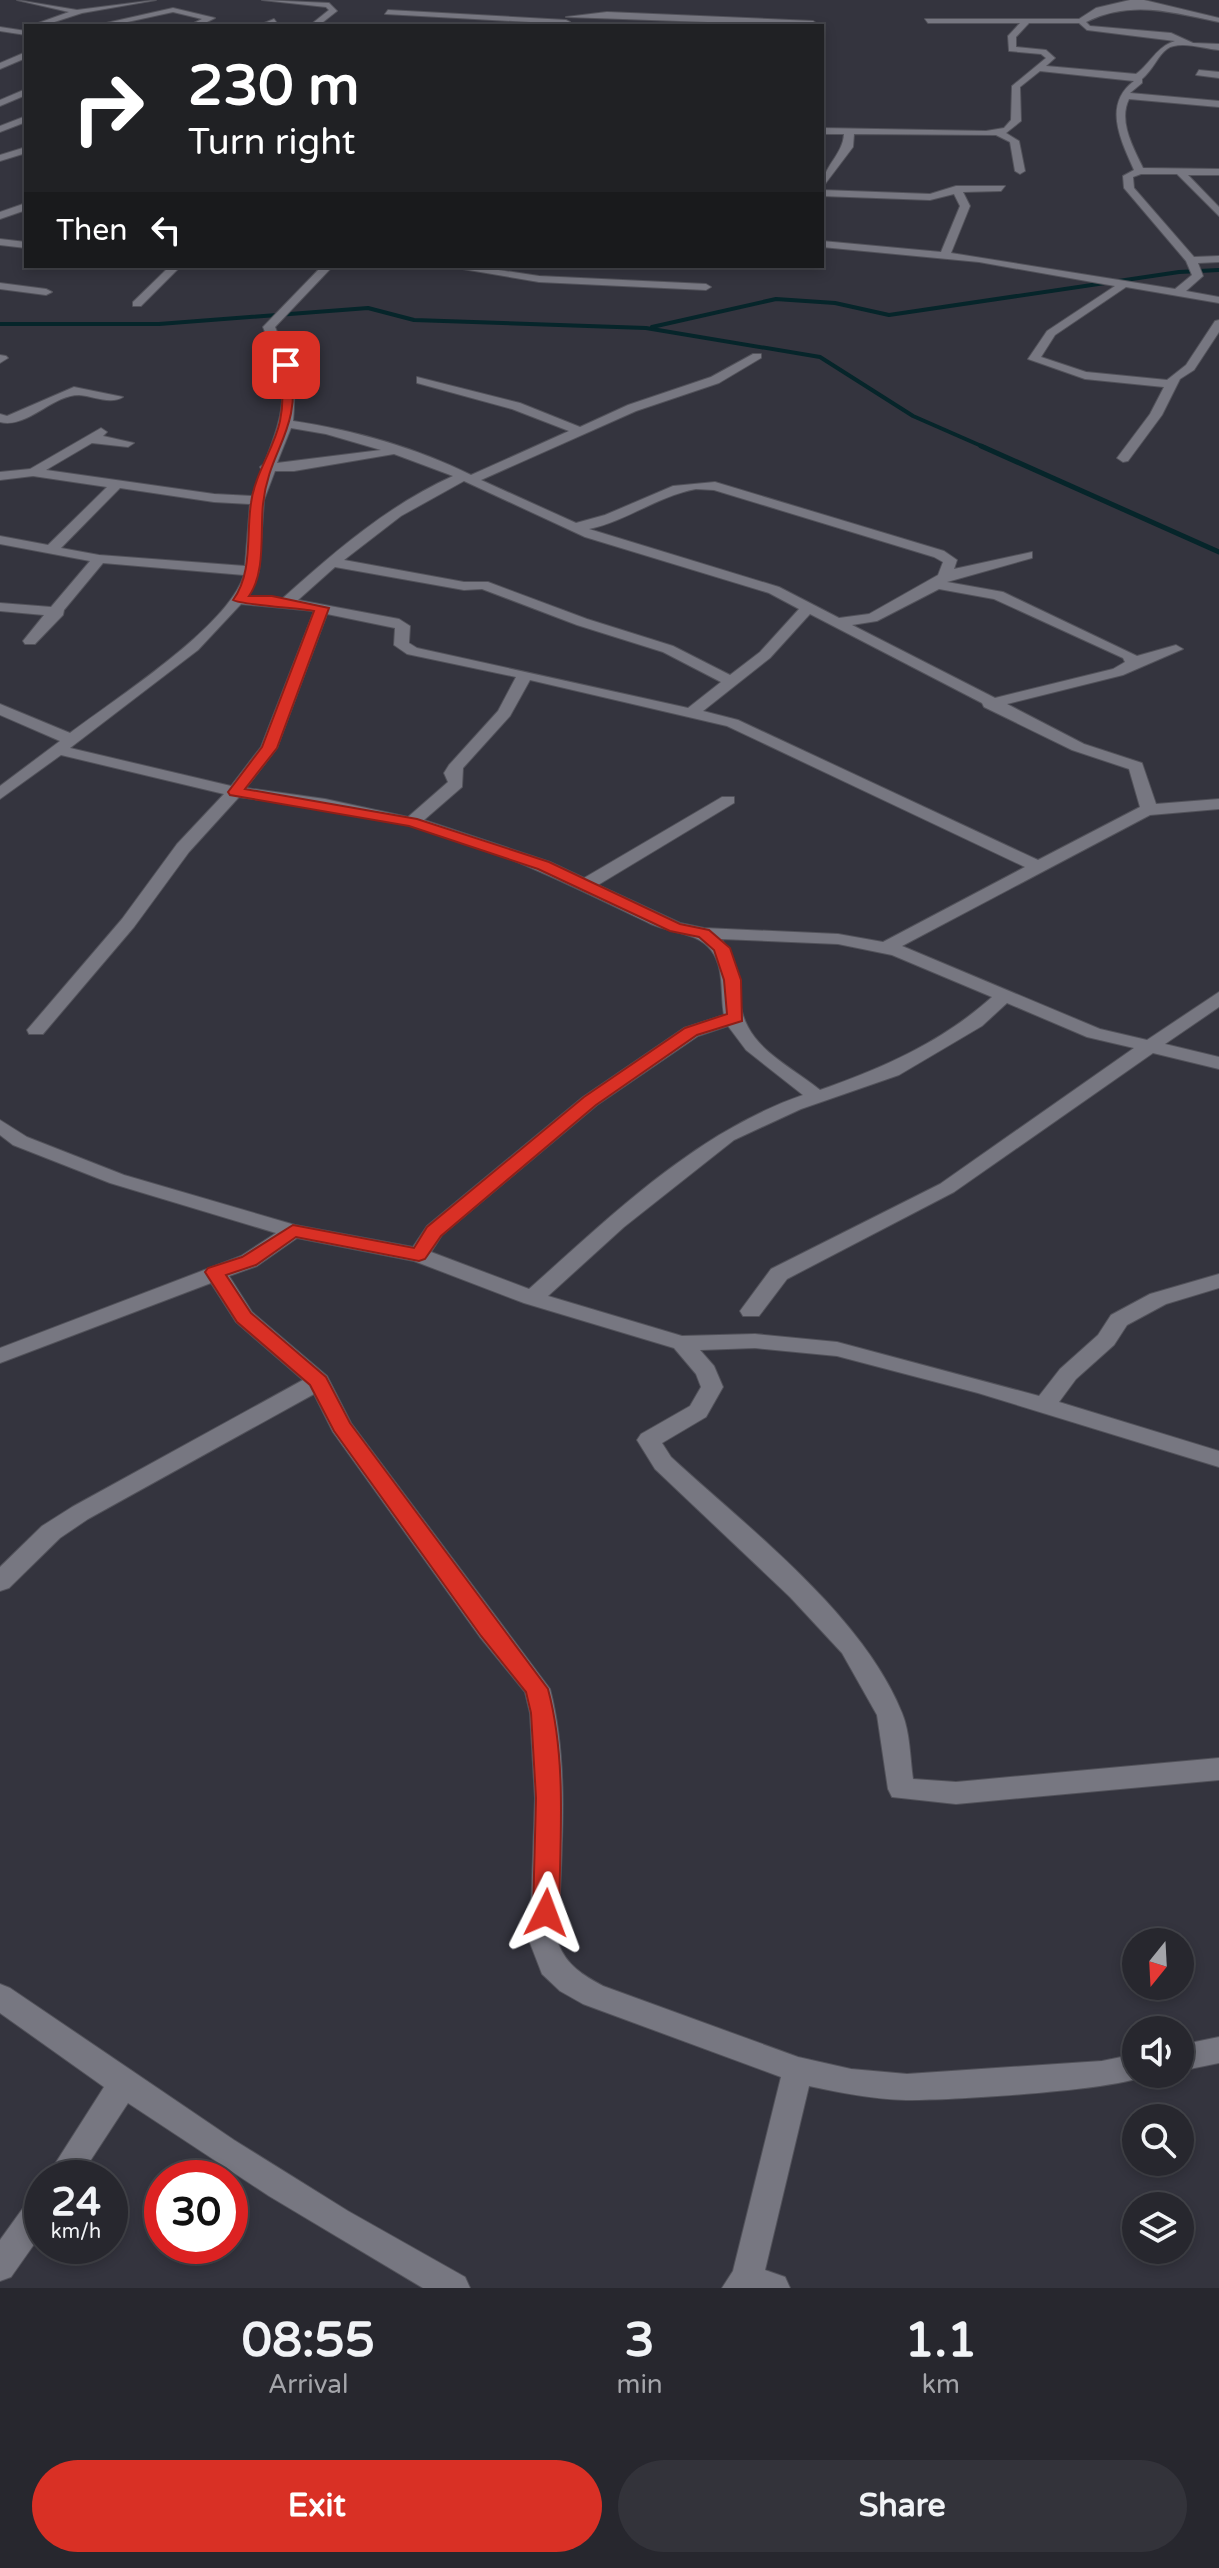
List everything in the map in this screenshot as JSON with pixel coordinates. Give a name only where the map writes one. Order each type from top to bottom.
[{"type":"street","points":[[21,0],[78,12]]},
{"type":"street","points":[[40,24],[78,12],[152,0]]},
{"type":"street","points":[[266,0],[329,5],[333,11],[316,24]]},
{"type":"street","points":[[928,21],[1081,21],[1099,10],[1137,1],[1219,20]]},
{"type":"street","points":[[566,22],[579,8]]},
{"type":"street","points":[[106,24],[173,10],[211,18],[197,24]]},
{"type":"street","points":[[388,12],[451,18],[566,22],[616,14],[814,24]]},
{"type":"street","points":[[440,24],[451,18]]},
{"type":"street","points":[[269,24],[274,21]]},
{"type":"street","points":[[1081,21],[1087,28],[1171,36],[1182,41],[1219,47]]},
{"type":"street","points":[[999,133],[1015,124],[1016,86],[1049,61],[1049,55],[1012,49],[1012,36],[1026,22]]},
{"type":"street","points":[[0,29],[23,31]]},
{"type":"street","points":[[1039,68],[1137,78],[1151,67],[1164,47],[1182,41]]},
{"type":"street","points":[[0,66],[24,56]]},
{"type":"street","points":[[1199,73],[1219,75]]},
{"type":"street","points":[[1137,78],[1139,81],[1125,92],[1119,114],[1139,171]]},
{"type":"street","points":[[0,103],[24,93]]},
{"type":"street","points":[[1126,96],[1219,104]]},
{"type":"street","points":[[0,121],[23,123]]},
{"type":"street","points":[[0,129],[23,123]]},
{"type":"street","points":[[824,131],[999,133],[1014,141],[1020,171]]},
{"type":"street","points":[[827,169],[848,147],[849,132]]},
{"type":"street","points":[[0,158],[24,151]]},
{"type":"street","points":[[1176,294],[1197,275],[1191,260],[1129,188],[1129,174],[1139,171],[1219,172]]},
{"type":"street","points":[[1180,172],[1219,213]]},
{"type":"street","points":[[824,193],[930,197],[963,187],[1001,188]]},
{"type":"street","points":[[945,255],[965,206],[956,191]]},
{"type":"street","points":[[0,216],[23,208]]},
{"type":"street","points":[[0,242],[24,245]]},
{"type":"street","points":[[824,244],[945,255],[1219,300]]},
{"type":"street","points":[[1191,260],[1219,259]]},
{"type":"street","points":[[137,304],[174,268]]},
{"type":"street","points":[[0,794],[193,647],[246,591],[252,571],[257,500],[266,467],[286,424],[289,376],[270,324],[326,268]]},
{"type":"street","points":[[464,268],[539,279],[706,287]]},
{"type":"street","points":[[0,286],[46,292]]},
{"type":"street","points":[[1122,286],[1051,333],[1034,359],[1085,375],[1170,384]]},
{"type":"street","points":[[1123,458],[1156,415],[1170,384],[1190,367],[1200,347],[1219,323]]},
{"type":"street","points":[[1200,347],[1219,352]]},
{"type":"street","points":[[287,602],[332,562],[438,487],[468,478],[632,408],[715,380],[757,356]]},
{"type":"street","points":[[421,380],[516,406],[580,431]]},
{"type":"street","points":[[3,421],[74,391],[117,397]]},
{"type":"street","points":[[286,424],[328,430],[401,452],[468,478],[574,527],[592,530],[758,584],[809,613],[838,622],[989,704],[1078,747],[1136,766],[1149,809]]},
{"type":"street","points":[[33,472],[97,436],[128,443]]},
{"type":"street","points":[[266,467],[294,467],[356,455],[401,452]]},
{"type":"street","points":[[0,476],[33,472],[116,485],[257,500]]},
{"type":"street","points":[[592,530],[672,489],[694,483],[715,486],[939,554],[950,560],[941,580]]},
{"type":"street","points":[[52,549],[116,485]]},
{"type":"street","points":[[0,540],[99,559],[252,571]]},
{"type":"street","points":[[838,622],[872,618],[941,580],[1027,555]]},
{"type":"street","points":[[30,641],[58,612],[99,559]]},
{"type":"street","points":[[332,562],[464,586],[483,585],[582,622],[668,649],[733,682]]},
{"type":"street","points":[[941,580],[998,595],[1129,655],[1133,664]]},
{"type":"street","points":[[239,600],[287,602],[400,624],[403,648],[691,713],[767,738],[1036,866]]},
{"type":"street","points":[[0,607],[58,612]]},
{"type":"street","points":[[36,1030],[128,923],[183,848],[235,792],[269,748],[322,608]]},
{"type":"street","points":[[691,713],[765,655],[809,613]]},
{"type":"street","points":[[989,704],[1012,701],[1080,678],[1118,672],[1176,649]]},
{"type":"street","points":[[412,822],[456,784],[457,777],[452,773],[457,765],[505,713],[524,677]]},
{"type":"street","points":[[0,709],[65,745],[235,792],[412,822],[544,866],[675,928],[704,933],[838,939],[885,948],[1094,1033],[1219,1063]]},
{"type":"street","points":[[585,885],[728,800]]},
{"type":"street","points":[[885,948],[1149,809],[1219,804]]},
{"type":"street","points":[[704,933],[722,948],[733,980],[738,1027],[755,1046],[817,1097]]},
{"type":"street","points":[[532,1298],[617,1222],[727,1136],[817,1097],[892,1071],[975,1022],[1005,995]]},
{"type":"street","points":[[751,1311],[779,1274],[947,1188],[1219,998]]},
{"type":"street","points":[[419,1255],[434,1231],[590,1101],[691,1032],[736,1017]]},
{"type":"street","points":[[1,1127],[20,1141],[117,1179],[293,1231],[419,1255],[532,1298],[682,1343],[755,1341],[837,1349],[1044,1405],[1219,1459]]},
{"type":"street","points":[[0,1356],[249,1261],[293,1231]]},
{"type":"street","points":[[215,1272],[244,1317],[319,1381],[341,1426],[489,1630],[537,1689],[543,1713],[548,1798],[544,1943],[552,1965],[570,1982],[593,1995],[798,2070],[851,2082],[907,2087],[1102,2074],[1122,2070]]},
{"type":"street","points":[[1044,1405],[1068,1374],[1106,1340],[1119,1320],[1158,1299],[1219,1281]]},
{"type":"street","points":[[682,1343],[706,1371],[712,1387],[698,1411],[649,1440],[663,1463],[799,1591],[851,1646],[890,1715],[901,1789],[956,1793],[1219,1769]]},
{"type":"street","points":[[0,1582],[51,1532],[80,1513],[319,1381]]},
{"type":"street","points":[[0,1997],[123,2084],[376,2246],[454,2288]]},
{"type":"street","points":[[1194,2055],[1219,2050]]},
{"type":"street","points":[[753,2285],[798,2070]]},
{"type":"street","points":[[73,2160],[123,2084]]},
{"type":"street","points":[[0,2266],[24,2232]]},
{"type":"waterway","points":[[652,327],[776,299],[835,303],[889,315],[1179,272],[1219,270]]},
{"type":"waterway","points":[[0,324],[159,324],[368,308],[414,320],[646,328],[820,357],[913,416],[986,448]]},
{"type":"waterway","points":[[981,446],[1219,552]]},
{"type":"route","points":[[286,365],[290,390],[286,424],[266,467],[257,500],[252,571],[246,591],[239,600],[272,600],[322,608],[305,647],[302,669],[269,748],[235,792],[325,804],[412,822],[441,829],[544,866],[675,928],[704,933],[722,948],[733,980],[731,996],[736,1017],[691,1032],[590,1101],[434,1231],[419,1255],[293,1231],[249,1261],[215,1272],[244,1317],[319,1381],[341,1426],[489,1630],[537,1689],[543,1713],[548,1798],[546,1913]]}]
